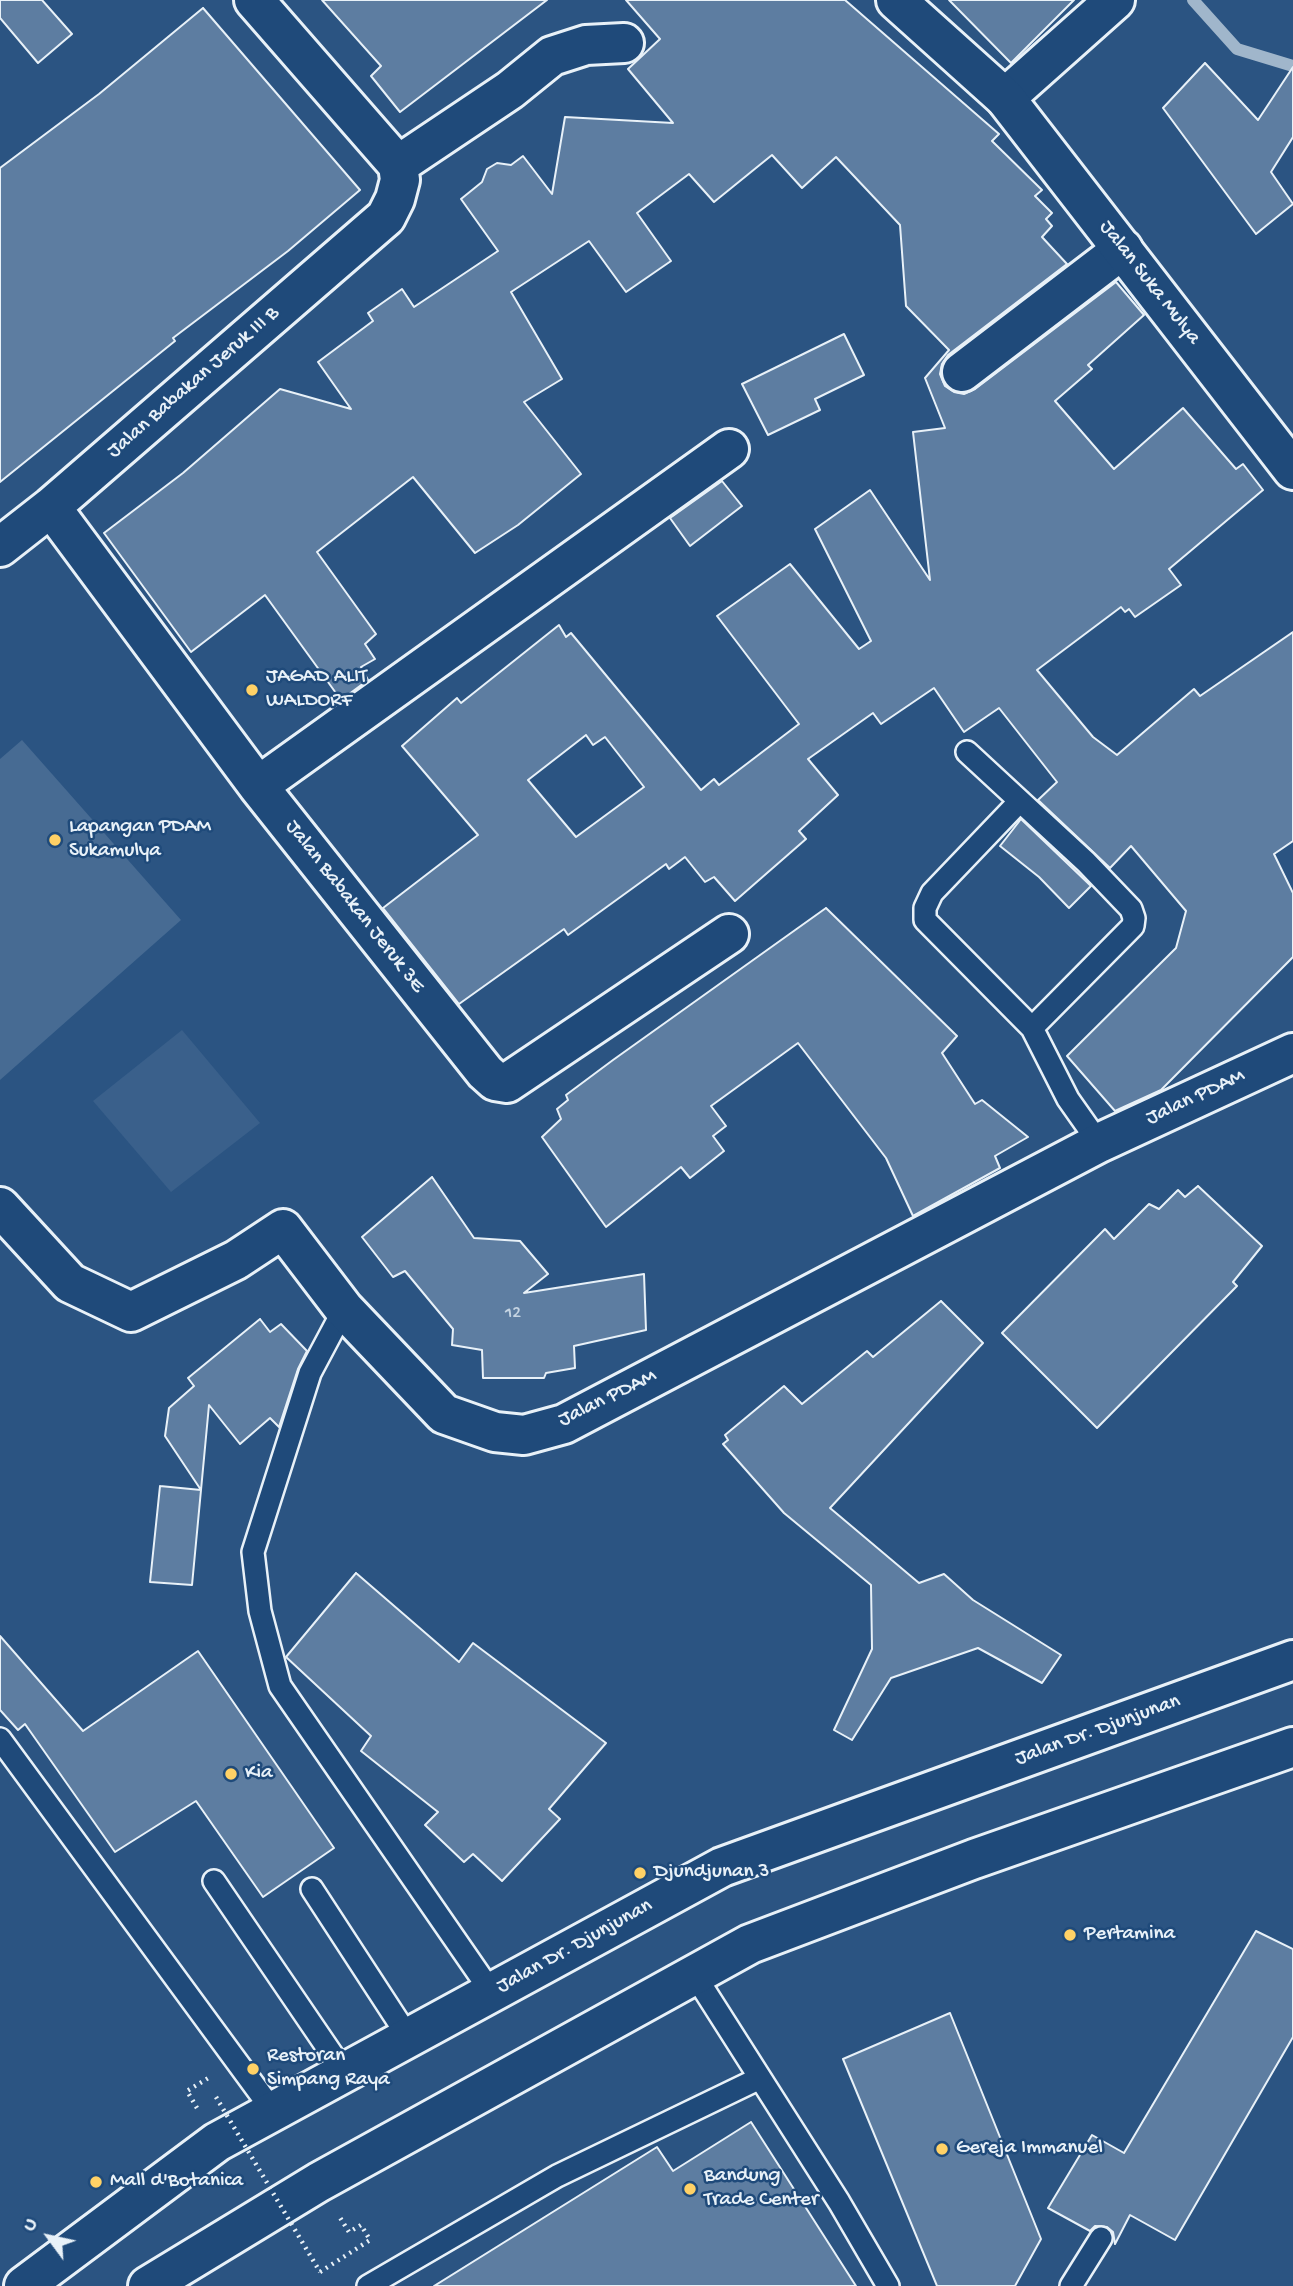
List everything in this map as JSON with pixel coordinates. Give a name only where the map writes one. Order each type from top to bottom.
[{"type":"main road","points":[[254,0],[398,165],[510,90],[552,56],[586,45],[624,43]]},
{"type":"main road","name":"Jalan Suka Mulya","points":[[896,0],[1005,97],[1293,470]]},
{"type":"main road","points":[[1005,97],[1115,0]]},
{"type":"main road","name":"Jalan Babakan Jeruk III B","points":[[0,547],[51,507],[386,217],[400,180],[398,165]]},
{"type":"main road","points":[[962,372],[1123,249]]},
{"type":"main road","points":[[258,786],[729,449]]},
{"type":"main road","name":"Jalan Babakan Jeruk 3E","points":[[51,507],[258,786],[485,1072],[495,1081],[507,1083],[729,934]]},
{"type":"main road","name":"Jalan PDAM","points":[[0,1207],[70,1283],[131,1312],[236,1259],[283,1229],[344,1309],[444,1413],[495,1432],[524,1435],[564,1424],[1099,1143],[1293,1053]]},
{"type":"main road","name":"Jalan Dr. Djunjunan","points":[[24,2286],[217,2142],[722,1867],[1293,1660]]},
{"type":"main road","points":[[148,2286],[263,2214],[750,1944],[1293,1747]]},
{"type":"lane","points":[[967,752],[1131,909],[1134,918],[1133,926],[1032,1028]]},
{"type":"lane","points":[[1020,801],[932,893],[925,908],[925,920],[1032,1028],[1068,1099],[1099,1143]]},
{"type":"lane","points":[[344,1309],[310,1373],[253,1552],[260,1611],[280,1686],[492,1993]]},
{"type":"lane","points":[[0,1739],[273,2111]]},
{"type":"lane","points":[[214,1881],[344,2072]]},
{"type":"lane","points":[[312,1889],[409,2038]]},
{"type":"lane","points":[[694,1974],[888,2286]]},
{"type":"lane","points":[[368,2286],[556,2176],[760,2078]]},
{"type":"lane","points":[[1071,2286],[1101,2238]]},
{"type":"path","points":[[216,2097],[320,2272],[370,2240],[361,2225],[349,2232]]},
{"type":"shaded area","name":"Lapangan PDAM Sukamulya","points":[[22,740],[181,920],[0,1080],[0,759]]},
{"type":"shaded area","points":[[182,1030],[260,1123],[171,1192],[93,1101]]},
{"type":"building","points":[[0,0],[42,0],[72,34],[38,63],[0,18]]},
{"type":"building","points":[[322,0],[547,0],[400,112],[371,76],[381,66]]},
{"type":"building","points":[[626,0],[845,0],[999,134],[992,141],[1042,190],[1035,196],[1052,213],[1046,219],[1052,226],[1042,237],[1067,264],[948,355],[940,374],[945,386],[964,394],[975,389],[1116,282],[1144,315],[1088,365],[1092,369],[1055,401],[1114,469],[1183,408],[1236,469],[1243,464],[1263,490],[1169,569],[1181,585],[1135,617],[1129,609],[1125,612],[1121,607],[1037,670],[1093,737],[1117,755],[1194,689],[1200,696],[1293,632],[1293,841],[1274,854],[1293,893],[1293,957],[1161,1090],[1115,1111],[1067,1056],[1176,948],[1186,911],[1131,846],[1110,868],[1038,800],[1057,782],[999,708],[964,732],[934,688],[881,724],[873,713],[808,759],[838,795],[799,831],[806,839],[735,901],[714,877],[705,882],[685,857],[669,869],[666,864],[568,935],[564,929],[459,1004],[383,908],[478,835],[402,746],[457,698],[461,703],[559,625],[566,637],[571,633],[701,790],[714,779],[719,785],[799,724],[717,616],[790,564],[859,649],[871,641],[815,529],[870,490],[930,580],[913,432],[945,428],[925,378],[949,350],[906,306],[900,225],[836,157],[802,188],[772,155],[714,202],[689,174],[637,213],[671,261],[626,292],[589,241],[511,292],[562,379],[524,402],[581,474],[518,525],[475,553],[413,477],[317,552],[376,634],[365,644],[375,659],[361,667],[368,680],[341,700],[265,595],[191,652],[104,533],[183,473],[280,389],[351,409],[318,362],[373,321],[368,313],[402,289],[414,307],[498,251],[461,199],[482,182],[487,169],[497,163],[511,165],[523,156],[552,194],[565,117],[673,123],[628,69],[660,39]],"holes":[[[586,735],[593,745],[605,737],[644,787],[576,837],[528,780]]]},
{"type":"building","points":[[949,0],[1074,0],[1011,63]]},
{"type":"building","points":[[203,8],[360,190],[288,251],[173,338],[175,341],[0,482],[0,168],[99,94]]},
{"type":"building","points":[[1205,63],[1258,120],[1293,67],[1293,137],[1271,172],[1293,204],[1256,234],[1163,108]]},
{"type":"building","points":[[844,334],[864,375],[815,399],[820,410],[768,435],[742,384]]},
{"type":"building","points":[[722,481],[742,506],[690,546],[670,518]]},
{"type":"building","points":[[1021,819],[1091,886],[1069,908],[1039,877],[1000,846]]},
{"type":"building","points":[[826,908],[957,1036],[942,1053],[975,1104],[982,1100],[1028,1137],[995,1156],[1000,1168],[913,1216],[886,1158],[798,1043],[711,1106],[726,1126],[713,1136],[724,1151],[690,1178],[681,1167],[606,1227],[542,1137],[561,1119],[557,1109],[568,1100],[566,1095]]},
{"type":"building","points":[[432,1177],[474,1238],[520,1241],[548,1274],[524,1293],[644,1274],[646,1330],[574,1346],[575,1368],[546,1373],[544,1378],[483,1378],[482,1350],[452,1345],[453,1329],[405,1271],[393,1277],[362,1237]]},
{"type":"building","points":[[1198,1186],[1262,1246],[1233,1282],[1237,1286],[1097,1428],[1002,1333],[1105,1229],[1114,1239],[1149,1204],[1159,1209],[1178,1190],[1185,1197]]},
{"type":"building","points":[[941,1301],[983,1343],[830,1508],[919,1583],[944,1574],[973,1600],[1061,1655],[1042,1683],[978,1648],[891,1678],[852,1740],[834,1730],[872,1649],[871,1585],[784,1513],[723,1444],[728,1440],[725,1435],[784,1386],[802,1404],[867,1351],[873,1357]]},
{"type":"building","points":[[260,1319],[270,1332],[281,1324],[307,1351],[298,1369],[279,1427],[270,1418],[240,1444],[209,1405],[201,1490],[165,1436],[169,1408],[194,1386],[188,1378]]},
{"type":"building","points":[[160,1486],[201,1490],[192,1585],[150,1582]]},
{"type":"building","points":[[356,1573],[459,1662],[473,1643],[606,1743],[549,1809],[560,1819],[502,1881],[473,1854],[464,1862],[425,1825],[438,1812],[361,1751],[371,1736],[286,1657]]},
{"type":"building","points":[[0,1636],[83,1731],[198,1651],[334,1848],[263,1897],[196,1801],[115,1852],[25,1724],[18,1730],[0,1710]]},
{"type":"building","points":[[1256,1931],[1293,1949],[1293,2037],[1175,2240],[1130,2215],[1115,2244],[1113,2232],[1107,2227],[1095,2226],[1090,2231],[1048,2208],[1092,2135],[1124,2153]]},
{"type":"building","name":"Gereja Immanuel","points":[[950,2013],[1041,2239],[1015,2286],[937,2286],[843,2059]]},
{"type":"building","name":"Bandung Trade Center","points":[[751,2122],[856,2286],[434,2286],[657,2147],[673,2171]]},
{"type":"waterway","points":[[1193,0],[1237,49],[1293,66]]},
{"type":"place","name":"JAGAD ALIT WALDORF","points":[[252,690]]},
{"type":"place","name":"Lapangan PDAM Sukamulya","points":[[55,840]]},
{"type":"place","name":"Kia","points":[[231,1774]]},
{"type":"place","name":"Djundjunan 3","points":[[640,1873]]},
{"type":"place","name":"Pertamina","points":[[1070,1935]]},
{"type":"place","name":"Restoran Simpang Raya","points":[[253,2069]]},
{"type":"place","name":"Gereja Immanuel","points":[[942,2149]]},
{"type":"place","name":"Mall d'Botanica","points":[[96,2182]]},
{"type":"place","name":"Bandung Trade Center","points":[[690,2189]]}]
